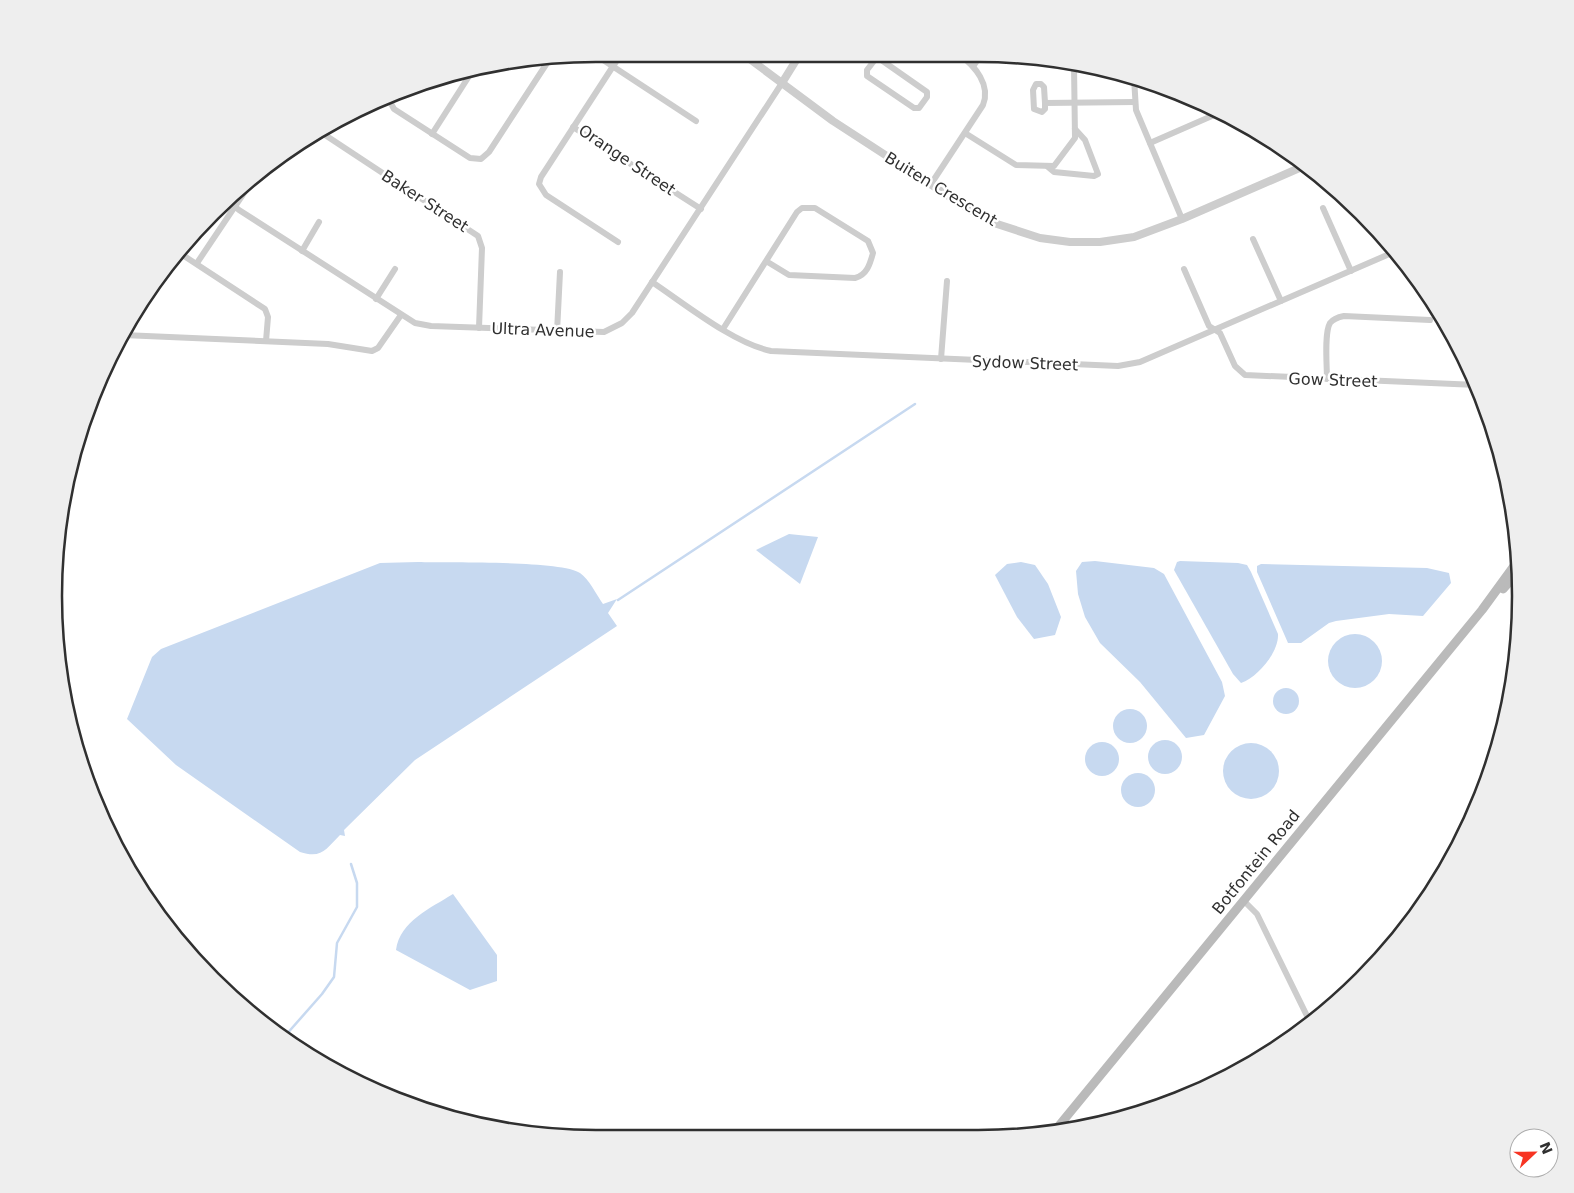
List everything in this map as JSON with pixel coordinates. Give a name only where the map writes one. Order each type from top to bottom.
[{"type":"main road","name":"Botfontein Road","points":[[1061,1124],[1482,610],[1511,571]]},
{"type":"main road","name":"Botfontein Road","points":[[1482,610],[1511,579]]},
{"type":"street","points":[[607,62],[696,121]]},
{"type":"street","name":"Orange Street","points":[[616,62],[573,127],[701,209]]},
{"type":"street","name":"Buiten Crescent","points":[[754,62],[833,121],[994,223],[1013,231],[1048,239],[1070,242],[1117,240],[1152,231],[1297,169]]},
{"type":"street","name":"Ultra Avenue","points":[[235,206],[400,315],[425,326],[597,333],[616,327],[632,313],[795,62]]},
{"type":"street","points":[[874,62],[868,70],[867,76],[914,108],[919,108],[926,98],[927,92],[886,62]]},
{"type":"street","points":[[931,184],[986,98],[985,88],[974,65],[970,62]]},
{"type":"street","points":[[391,103],[394,109],[470,158],[484,157],[545,65]]},
{"type":"street","points":[[965,133],[1016,165],[1048,167],[1057,164],[1073,143],[1075,130],[1074,72]]},
{"type":"street","points":[[432,134],[467,79]]},
{"type":"street","points":[[1134,87],[1136,110],[1182,219]]},
{"type":"street","points":[[1045,103],[1135,102]]},
{"type":"street","points":[[1150,143],[1209,115]]},
{"type":"street","points":[[573,127],[541,177],[540,187],[546,195],[618,242]]},
{"type":"street","points":[[1048,167],[1054,172],[1094,176],[1098,174],[1085,140],[1075,130]]},
{"type":"street","name":"Baker Street","points":[[326,136],[478,236],[482,248],[479,328]]},
{"type":"street","points":[[197,263],[240,199]]},
{"type":"street","points":[[723,329],[766,261],[798,212],[808,206],[868,241],[873,253],[868,269],[864,274],[855,278],[789,275],[766,261]]},
{"type":"street","points":[[1323,208],[1351,271]]},
{"type":"street","points":[[302,251],[320,222]]},
{"type":"street","points":[[1253,239],[1281,301]]},
{"type":"street","name":"Sydow Street","points":[[652,282],[753,347],[771,351],[1124,366],[1140,362],[1388,255]]},
{"type":"street","points":[[185,256],[265,309],[268,317],[266,341]]},
{"type":"street","points":[[376,299],[395,269]]},
{"type":"street","points":[[1184,269],[1209,326],[1214,330]]},
{"type":"street","points":[[557,332],[560,272]]},
{"type":"street","points":[[941,359],[947,281]]},
{"type":"street","points":[[131,335],[328,344],[372,351],[378,348],[400,315]]},
{"type":"street","points":[[1327,379],[1328,331],[1330,323],[1335,319],[1344,316],[1430,320]]},
{"type":"street","name":"Gow Street","points":[[1214,330],[1220,333],[1235,366],[1245,375],[1468,386]]},
{"type":"street","points":[[1244,901],[1257,914],[1307,1016]]},
{"type":"water","points":[[789,534],[818,537],[800,584],[756,550]]},
{"type":"water","points":[[1095,561],[1154,568],[1164,574],[1222,682],[1225,696],[1204,735],[1186,738],[1140,682],[1100,643],[1085,617],[1078,594],[1076,571],[1082,562]]},
{"type":"water","points":[[1021,562],[1035,565],[1048,584],[1061,617],[1055,635],[1034,639],[1017,617],[995,575],[1007,564]]},
{"type":"water","points":[[1177,562],[1238,563],[1247,565],[1251,572],[1278,634],[1271,656],[1260,670],[1248,680],[1241,683],[1233,674],[1174,570]]},
{"type":"water","points":[[380,563],[528,564],[569,569],[583,576],[603,604],[617,599],[608,613],[617,626],[415,760],[344,830],[345,836],[340,835],[323,851],[314,854],[300,852],[176,765],[127,719],[152,657],[161,649]]},
{"type":"water","points":[[1261,564],[1427,568],[1449,573],[1451,583],[1423,616],[1389,614],[1336,621],[1329,623],[1301,643],[1288,643],[1257,572],[1257,566]]},
{"type":"water","points":[[1350,634],[1360,634],[1370,638],[1378,646],[1382,661],[1378,676],[1370,684],[1360,688],[1350,688],[1340,684],[1332,676],[1328,666],[1328,656],[1332,646],[1340,638]]},
{"type":"water","points":[[1286,688],[1295,692],[1299,701],[1295,710],[1286,714],[1277,710],[1273,701],[1277,692]]},
{"type":"water","points":[[1130,709],[1142,714],[1147,726],[1142,738],[1130,743],[1118,738],[1113,726],[1118,714]]},
{"type":"water","points":[[1165,740],[1177,745],[1182,757],[1177,769],[1165,774],[1153,769],[1148,757],[1153,745]]},
{"type":"water","points":[[1102,742],[1114,747],[1119,759],[1114,771],[1102,776],[1090,771],[1085,759],[1090,747]]},
{"type":"water","points":[[1251,743],[1266,748],[1274,756],[1279,771],[1274,786],[1266,794],[1251,799],[1236,794],[1228,786],[1223,771],[1228,756],[1236,748]]},
{"type":"water","points":[[1138,773],[1150,778],[1155,790],[1150,802],[1138,807],[1126,802],[1121,790],[1126,778]]},
{"type":"water","points":[[453,894],[497,955],[497,981],[470,990],[396,950],[399,940],[410,923],[426,910]]},
{"type":"waterway","points":[[618,600],[915,404]]},
{"type":"waterway","points":[[288,1032],[322,994],[334,977],[337,943],[357,907],[357,883],[351,864]]}]
